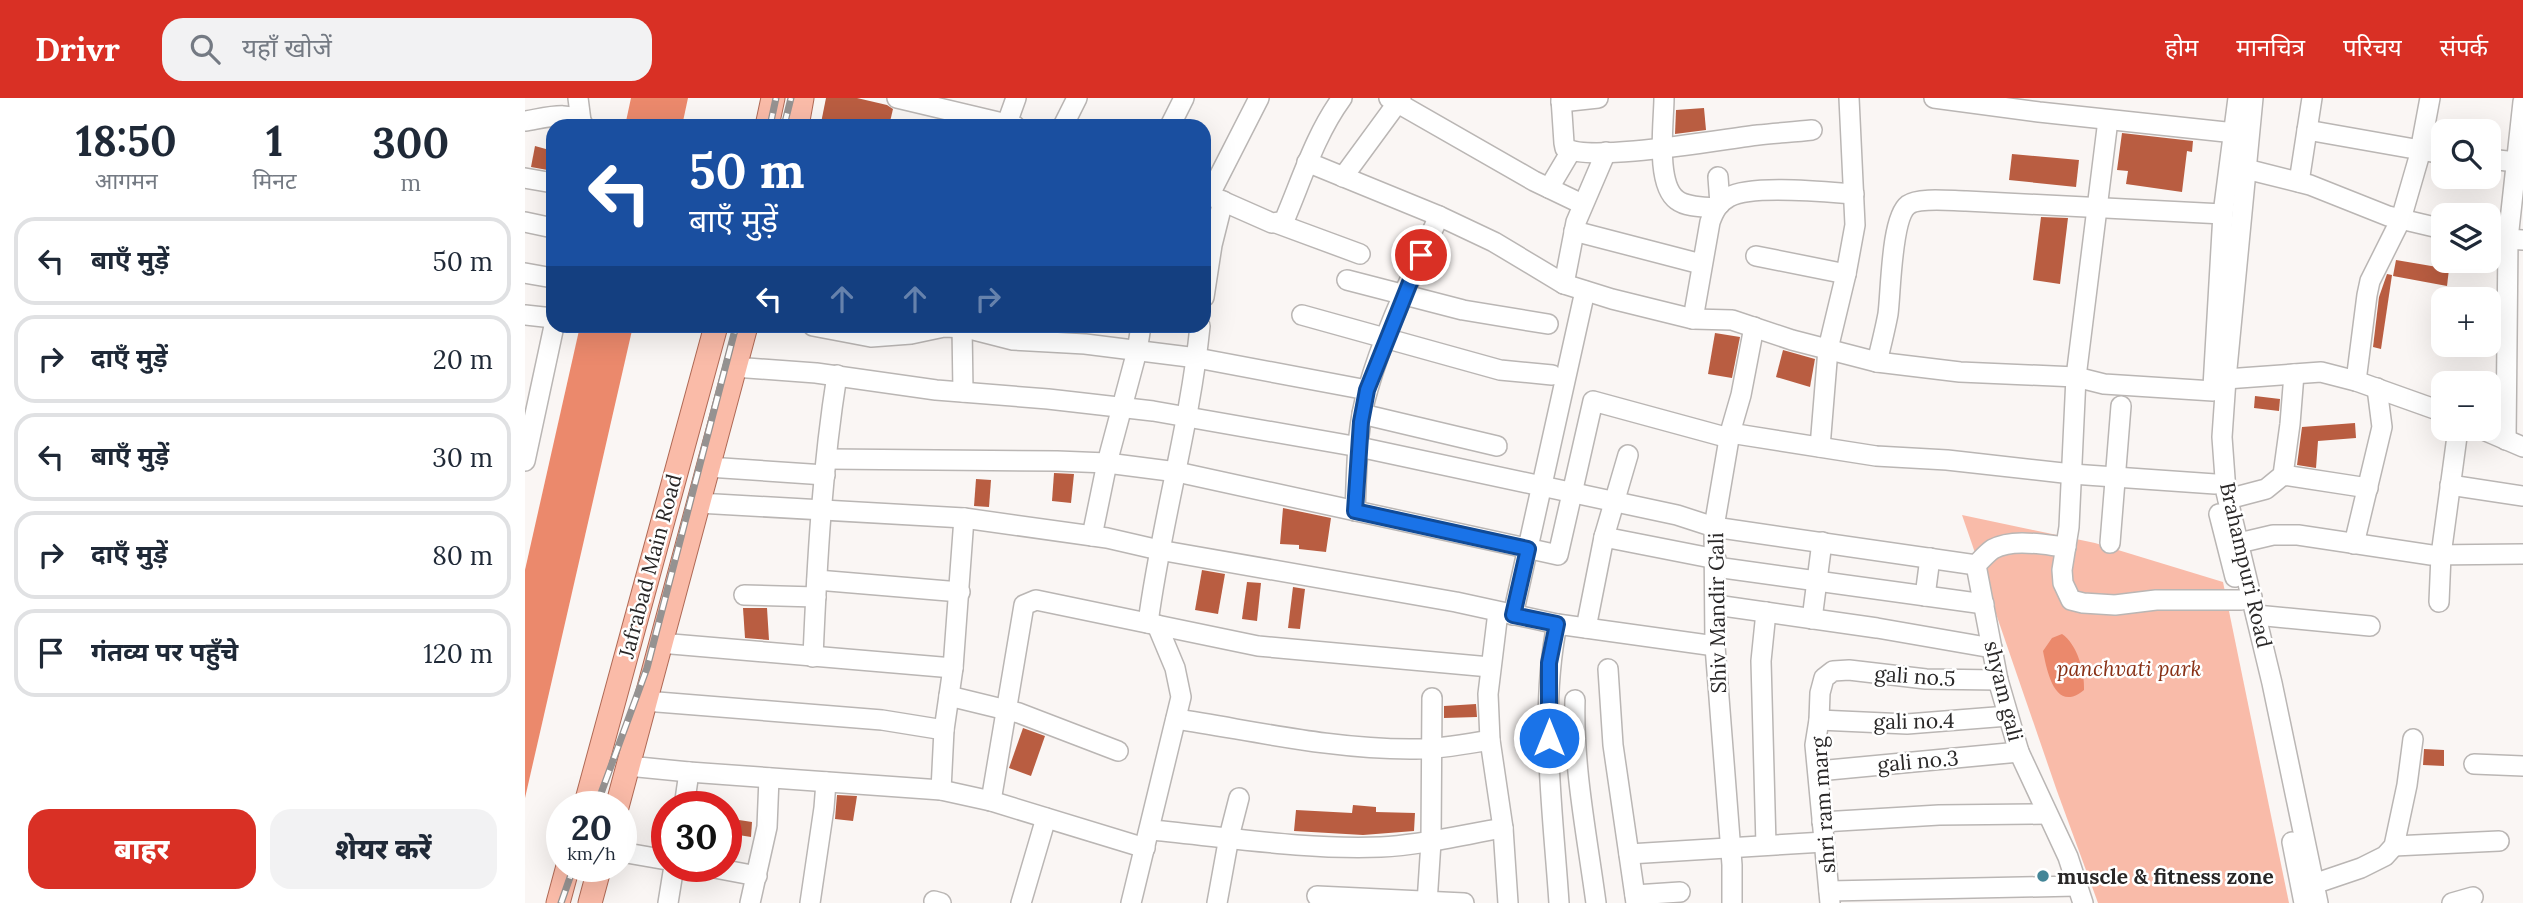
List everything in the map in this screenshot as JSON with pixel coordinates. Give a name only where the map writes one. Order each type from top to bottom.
[{"type":"main road","points":[[768,119],[773,98]]},
{"type":"main road","points":[[798,119],[802,98]]},
{"type":"main road","name":"Jafrabad Main Road","points":[[589,791],[714,333]]},
{"type":"main road","name":"Jafrabad Main Road","points":[[621,791],[744,333]]},
{"type":"main road","points":[[558,903],[564,882]]},
{"type":"main road","points":[[590,903],[596,882]]},
{"type":"street","points":[[578,98],[582,119]]},
{"type":"street","points":[[897,98],[975,108],[998,119]]},
{"type":"street","points":[[1011,119],[1016,98]]},
{"type":"street","points":[[1066,119],[1077,98]]},
{"type":"street","points":[[1174,119],[1184,98]]},
{"type":"street","points":[[1211,252],[1213,196],[1259,98]]},
{"type":"street","points":[[1276,223],[1285,221],[1307,162],[1342,98]]},
{"type":"street","points":[[1598,98],[1561,100],[1565,148],[1571,151],[1606,152],[1663,148],[1812,130]]},
{"type":"street","points":[[1664,98],[1664,173],[1669,191],[1676,200],[1684,204],[1717,206],[1730,195],[1780,190],[1854,194]]},
{"type":"street","points":[[1820,446],[1828,349],[1855,225],[1849,98]]},
{"type":"street","points":[[1934,98],[2235,133]]},
{"type":"street","name":"Brahampuri Road","points":[[2238,98],[2223,214],[2215,484],[2220,520],[2250,604]]},
{"type":"street","name":"Brahampuri Road","points":[[2253,98],[2219,385],[2222,437],[2228,499],[2239,542],[2309,894]]},
{"type":"street","points":[[2299,182],[2312,98]]},
{"type":"street","points":[[2356,381],[2370,281],[2401,219],[2420,152],[2430,98]]},
{"type":"street","points":[[1343,177],[1396,100],[1549,188],[1582,204]]},
{"type":"street","points":[[2514,443],[2515,353],[2506,239],[2523,102]]},
{"type":"street","points":[[525,121],[562,116],[576,119]]},
{"type":"street","points":[[2108,120],[2076,377],[2072,474],[2062,570],[2063,583],[2071,600],[2115,605],[2156,600],[2250,604],[2370,626]]},
{"type":"street","points":[[2307,130],[2431,153]]},
{"type":"street","points":[[1549,188],[1571,151]]},
{"type":"street","points":[[1564,284],[1582,204],[1606,152]]},
{"type":"street","points":[[2501,160],[2516,162]]},
{"type":"street","points":[[1307,162],[1439,216],[1494,242],[1564,284],[1693,319],[1732,320],[1877,362],[1960,372],[2076,377],[2125,386],[2219,385],[2321,372],[2356,381],[2431,408]]},
{"type":"street","points":[[2246,169],[2299,182],[2370,210],[2431,226]]},
{"type":"street","points":[[1693,319],[1701,264],[1717,206],[1718,177]]},
{"type":"street","points":[[525,178],[546,182]]},
{"type":"street","points":[[1213,196],[1360,254]]},
{"type":"street","points":[[1877,362],[1888,316],[1895,237],[1902,211],[1909,203],[1966,201],[2223,214]]},
{"type":"street","points":[[1355,511],[1362,414],[1367,390],[1404,295],[1439,216]]},
{"type":"street","points":[[525,222],[546,226]]},
{"type":"street","points":[[1574,230],[1701,264]]},
{"type":"street","points":[[1755,256],[1846,274]]},
{"type":"street","points":[[525,273],[546,277]]},
{"type":"street","points":[[1347,280],[1463,310],[1548,324]]},
{"type":"street","points":[[1508,903],[1503,828],[1490,740],[1490,667],[1528,549],[1585,291]]},
{"type":"street","points":[[525,315],[546,317]]},
{"type":"street","points":[[1303,315],[1500,370],[1552,375]]},
{"type":"street","name":"Shiv Mandir Gali","points":[[1732,903],[1731,846],[1715,646],[1714,527],[1729,436],[1741,395],[1754,327]]},
{"type":"street","points":[[525,461],[532,396],[552,333]]},
{"type":"street","points":[[850,333],[871,337],[916,333]]},
{"type":"street","points":[[962,333],[963,392]]},
{"type":"street","points":[[986,333],[1013,340],[1039,334],[1197,358],[1367,390]]},
{"type":"street","points":[[1092,536],[1107,463],[1140,333]]},
{"type":"street","points":[[1131,903],[1181,697],[1175,668],[1153,624],[1159,550],[1177,472],[1199,333]]},
{"type":"street","points":[[734,367],[837,376],[1185,416],[1359,447],[1677,515],[1714,527],[1976,565],[1993,549],[2009,544],[2066,547]]},
{"type":"street","points":[[2228,499],[2266,489],[2283,475],[2294,374]]},
{"type":"street","points":[[813,657],[821,509],[837,376]]},
{"type":"street","points":[[2354,544],[2382,427],[2377,388]]},
{"type":"street","points":[[708,467],[1107,463],[1177,472],[1558,555],[1593,401],[1729,436],[1820,446],[1876,456],[2215,484]]},
{"type":"street","points":[[2110,543],[2122,406]]},
{"type":"street","points":[[1362,414],[1497,446]]},
{"type":"street","points":[[2438,602],[2441,555],[2456,441]]},
{"type":"street","points":[[1586,628],[1604,537],[1628,455]]},
{"type":"street","points":[[2283,475],[2368,488]]},
{"type":"street","points":[[2451,485],[2523,496]]},
{"type":"street","points":[[698,503],[964,518],[1092,536],[1456,602],[1557,624],[1715,646]]},
{"type":"street","points":[[941,790],[944,730],[960,592],[964,518]]},
{"type":"street","points":[[2239,542],[2273,535],[2298,535],[2441,555],[2523,554]]},
{"type":"street","points":[[1604,537],[1716,563],[1817,581],[1984,604]]},
{"type":"street","points":[[1811,619],[1822,542]]},
{"type":"street","points":[[1925,596],[1930,558]]},
{"type":"street","name":"shyam gali","points":[[1976,565],[1998,680],[2019,752],[2068,857],[2079,894]]},
{"type":"street","points":[[744,595],[817,588],[960,592]]},
{"type":"street","points":[[991,801],[1024,606],[1027,602],[1036,600],[1258,646],[1490,667]]},
{"type":"street","points":[[1716,605],[1992,648]]},
{"type":"street","points":[[1766,612],[1761,674],[1766,845]]},
{"type":"street","points":[[1557,624],[1549,663],[1549,703],[1559,903]]},
{"type":"street","points":[[660,643],[953,668]]},
{"type":"street","points":[[1608,669],[1613,745],[1635,899],[1680,892]]},
{"type":"street","name":"gali no.5","points":[[1833,671],[1849,670],[1926,679],[1998,680]]},
{"type":"street","name":"shri ram marg","points":[[1829,897],[1815,745],[1820,693],[1824,678],[1833,671]]},
{"type":"street","points":[[949,696],[1006,710],[1118,751]]},
{"type":"street","points":[[1427,902],[1431,842],[1432,698]]},
{"type":"street","points":[[1575,700],[1574,722],[1596,903]]},
{"type":"street","points":[[645,701],[882,720],[944,730]]},
{"type":"street","name":"gali no.4","points":[[1819,720],[1907,724],[2008,716]]},
{"type":"street","points":[[1176,719],[1333,743],[1416,749],[1490,740]]},
{"type":"street","points":[[2309,894],[2385,856],[2394,846],[2407,785],[2413,739]]},
{"type":"street","name":"gali no.3","points":[[1818,771],[2019,752]]},
{"type":"street","points":[[2474,764],[2523,766]]},
{"type":"street","points":[[628,766],[941,790],[991,801],[1046,818],[1148,839],[1229,837],[1306,845],[1367,847],[1431,842],[1503,828]]},
{"type":"street","points":[[686,791],[689,772]]},
{"type":"street","points":[[750,903],[767,827],[769,778]]},
{"type":"street","points":[[810,903],[826,782]]},
{"type":"street","points":[[1223,902],[1229,837],[1239,799]]},
{"type":"street","points":[[1822,822],[1940,815],[2047,814]]},
{"type":"street","points":[[1021,903],[1046,818]]},
{"type":"street","points":[[2394,846],[2499,841]]},
{"type":"street","points":[[1629,853],[1824,842]]},
{"type":"street","points":[[742,873],[757,876]]},
{"type":"street","points":[[668,903],[671,882]]},
{"type":"street","points":[[1829,897],[2079,894]]},
{"type":"street","points":[[1317,896],[1464,903]]},
{"type":"street","points":[[2452,903],[2473,897]]},
{"type":"green space","name":"panchvati park","points":[[1962,515],[2095,543],[2223,582],[2289,903],[2098,903]]},
{"type":"shaded area","points":[[631,98],[688,98],[684,119],[626,119]]},
{"type":"shaded area","points":[[578,333],[631,333],[525,798],[525,570]]},
{"type":"shaded area","points":[[2062,634],[2076,651],[2083,675],[2084,690],[2074,696],[2066,697],[2054,687],[2043,651],[2052,638]]},
{"type":"building","points":[[826,98],[857,98],[893,109],[891,119],[822,119]]},
{"type":"building","points":[[1704,108],[1706,130],[1675,134],[1676,110]]},
{"type":"building","points":[[2122,133],[2193,141],[2192,152],[2187,151],[2182,192],[2126,184],[2128,171],[2117,170]]},
{"type":"building","points":[[535,146],[546,149],[546,170],[531,167]]},
{"type":"building","points":[[2012,154],[2079,160],[2076,187],[2009,180]]},
{"type":"building","points":[[2041,217],[2068,218],[2060,284],[2033,280]]},
{"type":"building","points":[[2396,260],[2431,266],[2431,273],[2449,273],[2447,286],[2393,276]]},
{"type":"building","points":[[2387,274],[2392,275],[2381,349],[2373,347],[2379,297]]},
{"type":"building","points":[[1715,333],[1740,337],[1732,378],[1708,374]]},
{"type":"building","points":[[1783,350],[1815,359],[1810,387],[1776,377]]},
{"type":"building","points":[[2255,396],[2280,399],[2279,411],[2254,408]]},
{"type":"building","points":[[2355,423],[2356,438],[2318,441],[2316,468],[2297,465],[2302,427]]},
{"type":"building","points":[[1054,473],[1074,474],[1071,503],[1052,501]]},
{"type":"building","points":[[976,479],[991,480],[989,507],[974,506]]},
{"type":"building","points":[[1283,508],[1331,518],[1326,552],[1299,549],[1299,545],[1280,544]]},
{"type":"building","points":[[1202,570],[1225,574],[1218,614],[1195,610]]},
{"type":"building","points":[[1247,582],[1261,583],[1257,621],[1242,619]]},
{"type":"building","points":[[1293,587],[1305,589],[1300,629],[1288,628]]},
{"type":"building","points":[[743,608],[767,608],[769,640],[745,638]]},
{"type":"building","points":[[1476,704],[1477,717],[1444,718],[1444,706]]},
{"type":"building","points":[[1023,728],[1045,736],[1031,776],[1009,768]]},
{"type":"building","points":[[2424,749],[2444,750],[2444,766],[2423,765]]},
{"type":"building","points":[[837,795],[857,796],[853,821],[835,819]]},
{"type":"building","points":[[1353,805],[1376,807],[1376,812],[1415,813],[1414,831],[1363,835],[1294,831],[1296,810],[1352,813]]},
{"type":"building","points":[[742,820],[752,822],[751,837],[742,836]]},
{"type":"railway","points":[[772,119],[776,98]]},
{"type":"railway","points":[[786,119],[791,98]]},
{"type":"railway","points":[[602,791],[647,668],[734,333]]},
{"type":"railway","points":[[561,903],[568,882]]},
{"type":"place","name":"muscle & fitness zone","points":[[2043,876]]},
{"type":"route","points":[[1421,255],[1367,390],[1361,422],[1355,511],[1528,549],[1513,615],[1557,624],[1549,663],[1549,738]]}]
